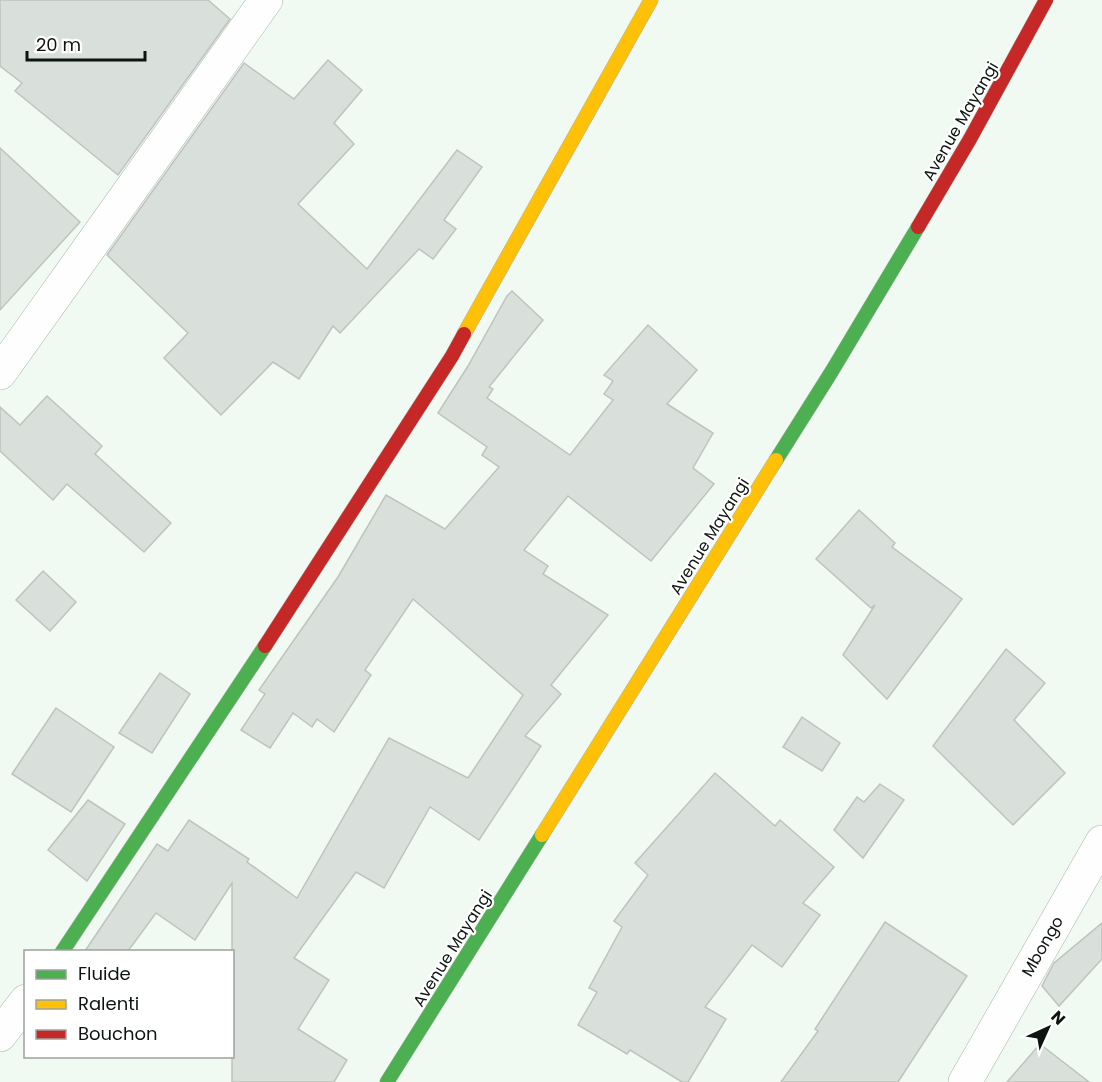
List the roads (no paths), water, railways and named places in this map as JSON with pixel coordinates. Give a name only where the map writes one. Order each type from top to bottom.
[{"type":"street","points":[[0,373],[266,0]]},
{"type":"street","points":[[63,950],[244,678],[452,356],[651,0]]},
{"type":"street","name":"Avenue Mayangi","points":[[387,1082],[832,370],[970,139],[1046,0]]},
{"type":"street","name":"Mbongo","points":[[965,1082],[1102,842]]},
{"type":"street","points":[[0,1035],[24,1004]]}]
